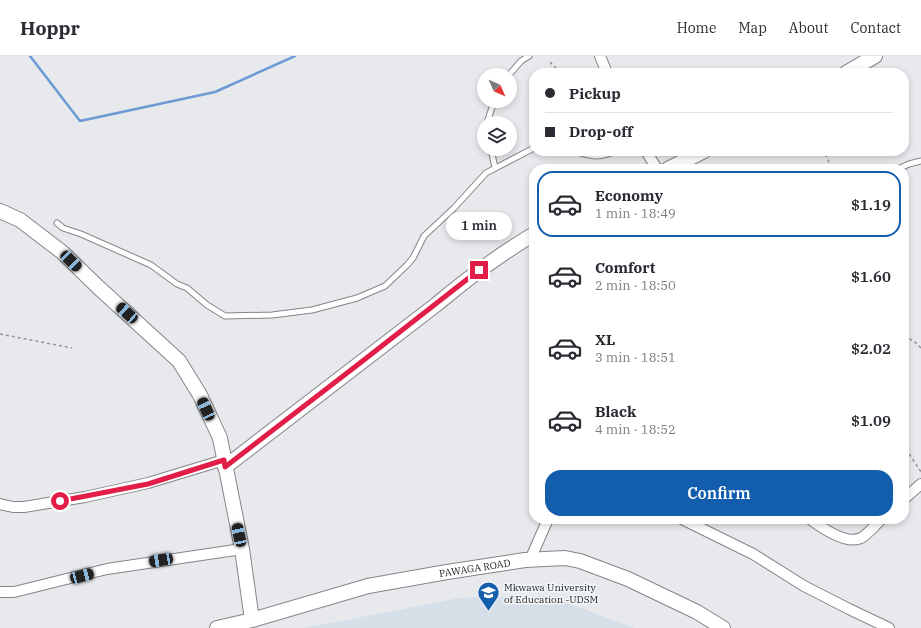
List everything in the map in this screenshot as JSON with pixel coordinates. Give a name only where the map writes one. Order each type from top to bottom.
[{"type":"street","points":[[600,56],[605,68]]},
{"type":"street","points":[[855,68],[876,56]]},
{"type":"street","points":[[678,164],[694,156]]},
{"type":"street","points":[[0,211],[20,220],[62,252],[179,361],[200,395],[220,438],[242,549],[252,620]]},
{"type":"street","points":[[0,504],[13,508],[85,497],[148,484],[224,463],[437,304],[467,278],[507,250],[529,237]]},
{"type":"street","points":[[909,495],[921,484]]},
{"type":"street","points":[[530,560],[546,524]]},
{"type":"street","points":[[692,524],[753,554],[804,586],[889,628]]},
{"type":"street","points":[[816,524],[824,530],[847,539],[861,538],[876,524]]},
{"type":"street","points":[[0,592],[14,592],[107,569],[242,549]]},
{"type":"street","name":"PAWAGA ROAD","points":[[217,628],[252,620],[368,586],[447,572],[530,560],[565,558],[580,560],[628,579],[697,612],[723,628]]},
{"type":"lane","points":[[515,68],[521,61],[529,56]]},
{"type":"lane","points":[[57,223],[63,228],[95,240],[151,265],[225,316],[272,315],[312,310],[357,298],[385,286],[413,258],[424,236],[449,213],[486,173],[529,151]]},
{"type":"lane","points":[[492,156],[495,168]]},
{"type":"lane","points":[[591,156],[603,156]]},
{"type":"lane","points":[[909,164],[921,161]]},
{"type":"path","points":[[550,62],[556,68]]},
{"type":"path","points":[[0,334],[72,348]]},
{"type":"path","points":[[909,338],[916,342],[921,348]]},
{"type":"path","points":[[909,454],[921,472]]},
{"type":"shaded area","name":"Mkwawa University of Education -UDSM","points":[[549,596],[634,628],[305,628],[459,598]]},
{"type":"waterway","points":[[30,56],[80,121],[215,92],[295,56]]},
{"type":"place","name":"Mkwawa University of Education -UDSM","points":[[489,612]]},
{"type":"route","points":[[60,501],[148,484],[224,460],[225,467],[479,270]]}]
